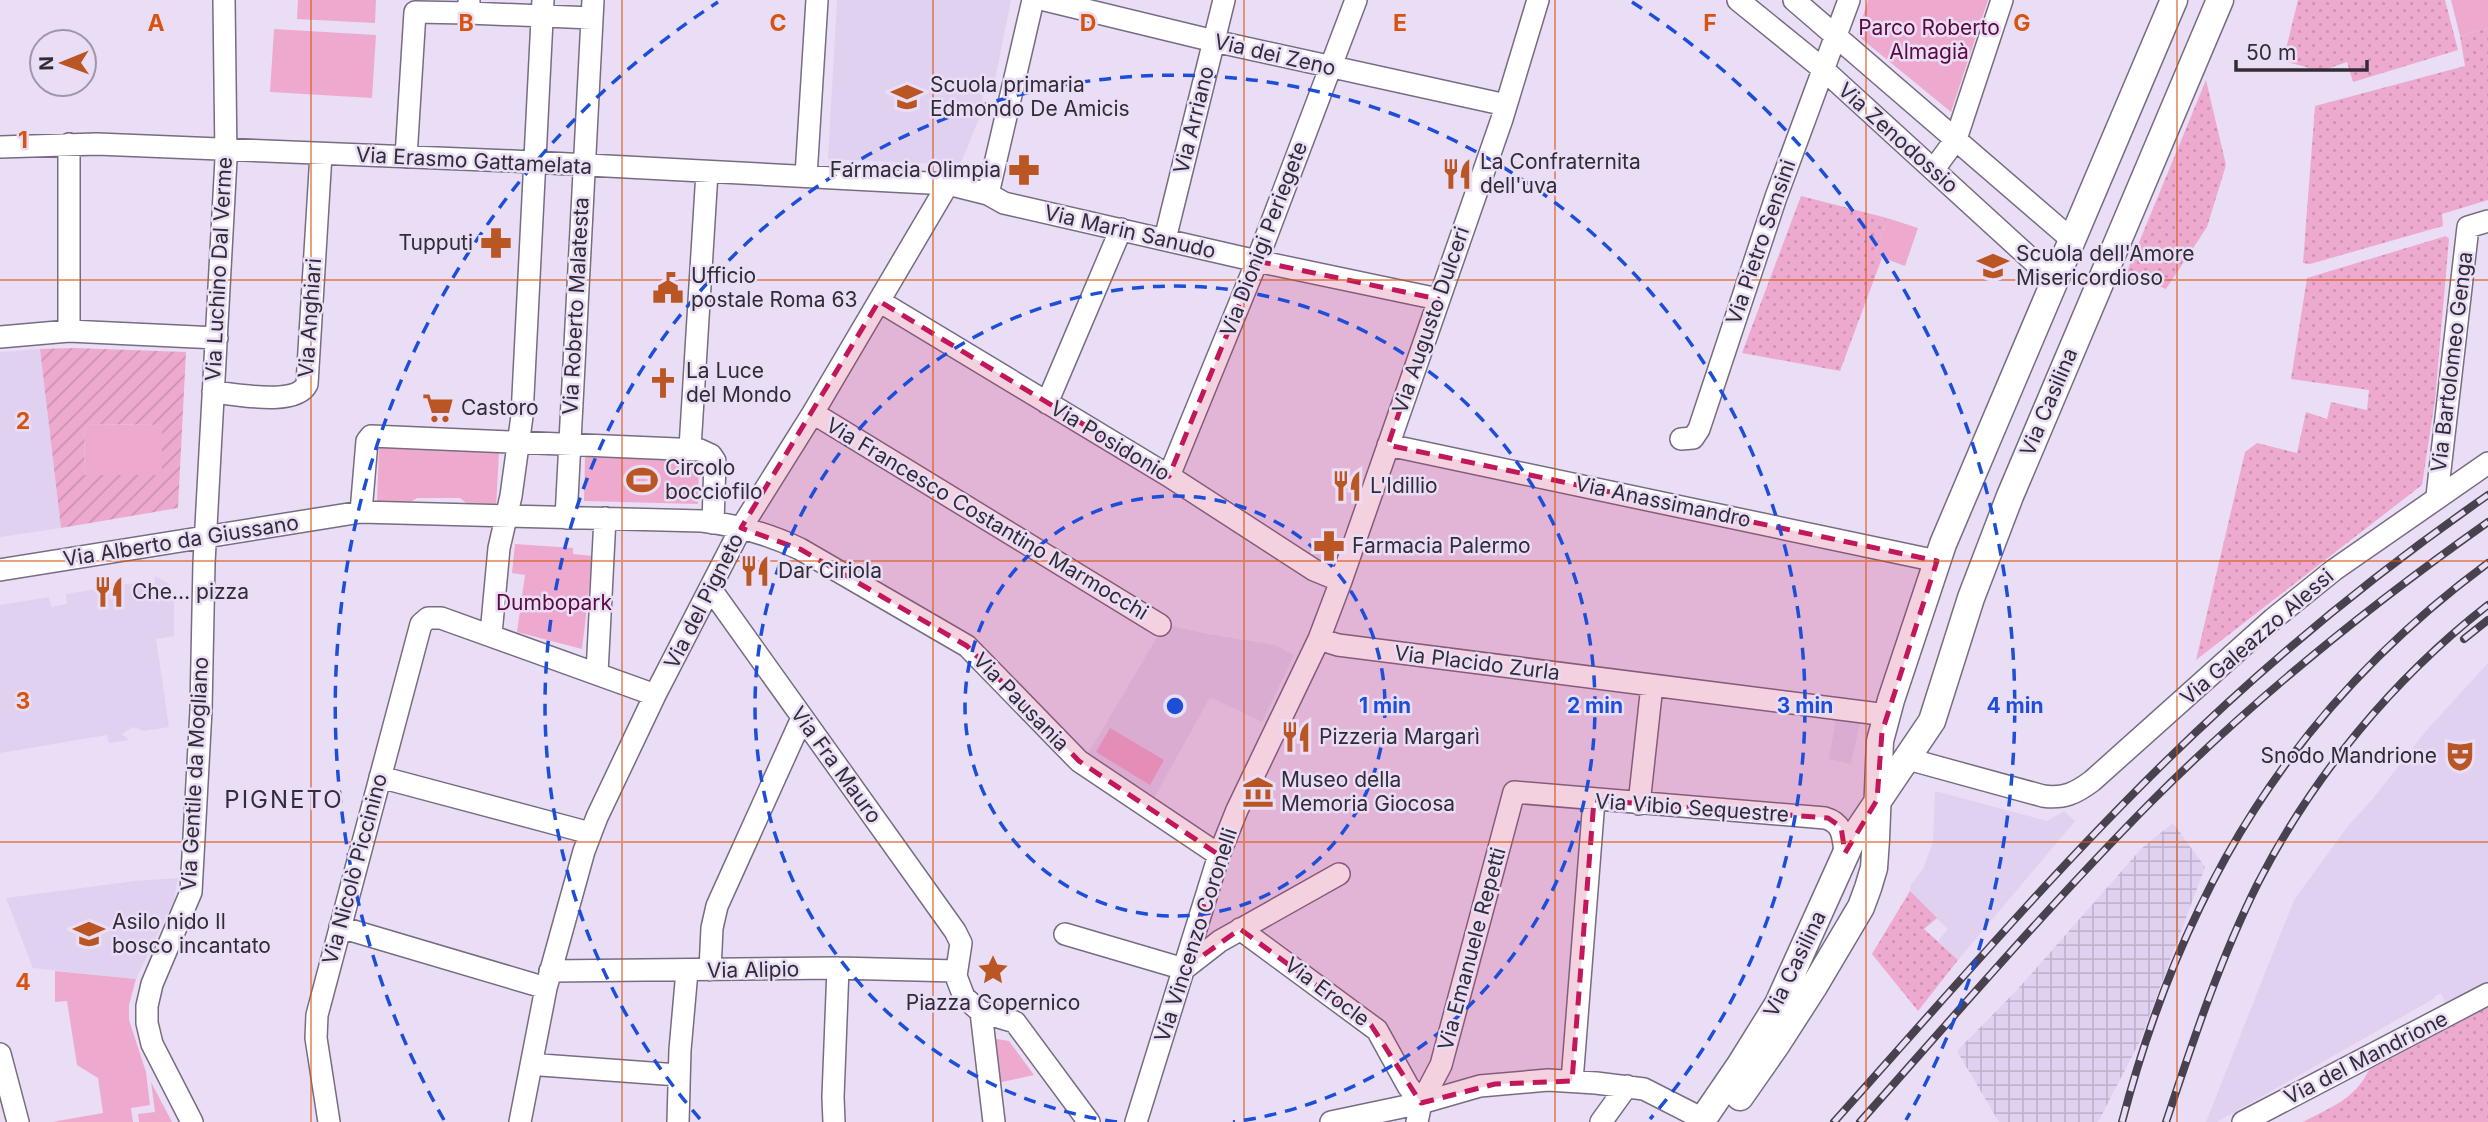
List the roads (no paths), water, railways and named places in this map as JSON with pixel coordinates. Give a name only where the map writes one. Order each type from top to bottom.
[{"type":"main road","name":"Via Casilina","points":[[1708,1121],[1777,1044],[1861,906],[1872,876],[1878,750],[1937,561],[2174,0]]},
{"type":"main road","name":"Via Casilina","points":[[1708,1121],[1778,1004],[1804,951],[1845,853],[1877,800],[1908,759],[1935,713],[1971,598],[2010,496],[2220,0]]},
{"type":"street","name":"Via Luchino Dal Verme","points":[[206,537],[225,149],[224,0]]},
{"type":"street","points":[[806,176],[817,0]]},
{"type":"street","points":[[948,184],[988,194],[1033,0]]},
{"type":"street","name":"Via dei Zeno","points":[[1045,0],[1214,41],[1506,105]]},
{"type":"street","name":"Via Arriano","points":[[1164,239],[1224,0]]},
{"type":"street","name":"Via Dionigi Periegete","points":[[1169,476],[1257,261],[1356,0]]},
{"type":"street","name":"Via Augusto Dulceri","points":[[1319,639],[1506,105],[1538,0]]},
{"type":"street","name":"Via Zenodossio","points":[[1738,0],[1823,69],[2054,280]]},
{"type":"street","name":"Via Zenodossio","points":[[1794,0],[2071,239]]},
{"type":"street","name":"Via Pietro Sensini","points":[[1681,439],[1693,438],[1699,429],[1776,197],[1849,0]]},
{"type":"street","points":[[1934,169],[1956,139],[2002,0]]},
{"type":"street","points":[[406,157],[415,12],[468,7],[593,9]]},
{"type":"street","points":[[542,8],[523,391],[512,496],[499,548],[491,634],[655,695]]},
{"type":"street","name":"Via Roberto Malatesta","points":[[566,518],[593,9]]},
{"type":"street","name":"Via Erasmo Gattamelata","points":[[0,147],[69,144],[225,149],[948,184]]},
{"type":"street","points":[[69,144],[69,331]]},
{"type":"street","name":"Via Anghiari","points":[[213,392],[285,397],[300,393],[307,384],[321,154]]},
{"type":"street","points":[[690,448],[706,172]]},
{"type":"street","name":"Via del Pigneto","points":[[520,1122],[548,979],[590,833],[655,695],[741,528],[813,413],[948,184]]},
{"type":"street","name":"Via Marin Sanudo","points":[[988,194],[1004,203],[1438,299]]},
{"type":"street","name":"Via Bartolomeo Genga","points":[[2437,496],[2478,224]]},
{"type":"street","points":[[1047,403],[1121,229]]},
{"type":"street","name":"Via Posidonio","points":[[879,301],[1169,476],[1314,569],[1341,581]]},
{"type":"street","points":[[0,337],[69,331],[217,338]]},
{"type":"street","name":"Via Francesco Costantino Marmocchi","points":[[813,413],[1160,625]]},
{"type":"street","points":[[362,512],[367,441],[371,436],[690,448],[705,452],[715,460],[713,523]]},
{"type":"street","name":"Via Anassimandro","points":[[1388,445],[1937,561]]},
{"type":"street","name":"Via Galeazzo Alessi","points":[[1908,759],[2025,791],[2059,797],[2081,789],[2273,619],[2334,570],[2488,463]]},
{"type":"street","name":"Via Alberto da Giussano","points":[[0,570],[362,512],[566,518]]},
{"type":"street","name":"Via Pausania","points":[[566,518],[713,523],[778,538],[800,549],[967,646],[1079,761],[1219,855]]},
{"type":"street","points":[[597,673],[605,519]]},
{"type":"street","name":"Via Gentile da Mogliano","points":[[192,1122],[152,1044],[147,1023],[147,1001],[189,900],[201,710],[206,537]]},
{"type":"street","name":"Via Fra Mauro","points":[[710,588],[955,931],[961,943],[956,971]]},
{"type":"street","name":"Via Nicolò Piccinino","points":[[329,1122],[315,1025],[418,631],[424,620],[438,617],[491,634]]},
{"type":"street","name":"Via Vincenzo Coronelli","points":[[1136,1122],[1219,855],[1237,810],[1319,639]]},
{"type":"street","name":"Via Placido Zurla","points":[[1319,639],[1338,645],[1887,715]]},
{"type":"street","points":[[1639,804],[1652,685]]},
{"type":"street","points":[[710,971],[710,942],[715,913],[802,718]]},
{"type":"street","points":[[380,777],[590,833]]},
{"type":"street","name":"Via Vibio Sequestre","points":[[1514,792],[1825,818],[1833,820],[1841,829],[1845,853]]},
{"type":"street","name":"Via Emanuele Repetti","points":[[1419,1113],[1441,1065],[1514,792]]},
{"type":"street","points":[[1572,1081],[1594,800]]},
{"type":"street","points":[[1066,934],[1184,969],[1220,941],[1339,874]]},
{"type":"street","name":"Via Alipio","points":[[340,927],[548,979],[687,971],[838,968],[956,971]]},
{"type":"street","name":"Via Erocle","points":[[1240,929],[1377,1030],[1408,1086],[1419,1113]]},
{"type":"street","points":[[834,1122],[838,968]]},
{"type":"street","points":[[678,1122],[678,1075],[687,971]]},
{"type":"street","points":[[956,971],[964,997],[981,1012],[1015,1022],[1089,1122]]},
{"type":"street","name":"Via del Mandrione","points":[[2243,1122],[2488,994]]},
{"type":"street","points":[[981,1012],[994,1122]]},
{"type":"street","points":[[0,1054],[19,1122]]},
{"type":"street","points":[[541,1065],[678,1075]]},
{"type":"street","points":[[1331,1122],[1419,1113],[1465,1090],[1495,1084],[1572,1081],[1627,1086],[1661,1096],[1708,1121]]},
{"type":"street","points":[[1601,1122],[1627,1086]]},
{"type":"railway","points":[[1834,1122],[2039,893],[2166,761],[2242,689],[2322,621],[2404,556],[2488,495]]},
{"type":"railway","points":[[1860,1122],[2004,959],[2192,762],[2314,654],[2400,586],[2488,522]]},
{"type":"railway","points":[[2122,1122],[2147,1037],[2178,957],[2213,881],[2255,809],[2303,742],[2357,678],[2419,619],[2488,563]]},
{"type":"railway","points":[[2166,1122],[2231,941],[2280,843],[2330,768],[2388,697],[2453,634],[2488,605]]},
{"type":"railway","points":[[2464,639],[2488,620]]},
{"type":"place","name":"Scuola primaria Edmondo De Amicis","points":[[907,97]]},
{"type":"place","name":"Farmacia Olimpia","points":[[1024,170]]},
{"type":"place","name":"La Confraternita dell'uva","points":[[1457,174]]},
{"type":"place","name":"Tupputi","points":[[496,243]]},
{"type":"place","name":"Scuola dell'Amore Misericordioso","points":[[1993,266]]},
{"type":"place","name":"Ufficio postale Roma 63","points":[[668,288]]},
{"type":"place","name":"La Luce del Mondo","points":[[663,383]]},
{"type":"place","name":"Castoro","points":[[438,408]]},
{"type":"place","name":"Circolo bocciofilo","points":[[642,480]]},
{"type":"place","name":"L'Idillio","points":[[1347,486]]},
{"type":"place","name":"Farmacia Palermo","points":[[1329,546]]},
{"type":"place","name":"Dar Ciriola","points":[[755,571]]},
{"type":"place","name":"Che… pizza","points":[[109,592]]},
{"type":"place","name":"Pizzeria Margarì","points":[[1296,737]]},
{"type":"place","name":"Snodo Mandrione","points":[[2460,756]]},
{"type":"place","name":"Museo della Memoria Giocosa","points":[[1258,792]]},
{"type":"place","name":"Asilo nido Il bosco incantato","points":[[89,934]]},
{"type":"place","name":"Piazza Copernico","points":[[993,970]]},
{"type":"district","name":"PIGNETO","points":[[284,800]]},
{"type":"park label","name":"Parco Roberto Almagià","points":[[1929,40]]},
{"type":"park label","name":"Dumbopark","points":[[554,603]]}]
